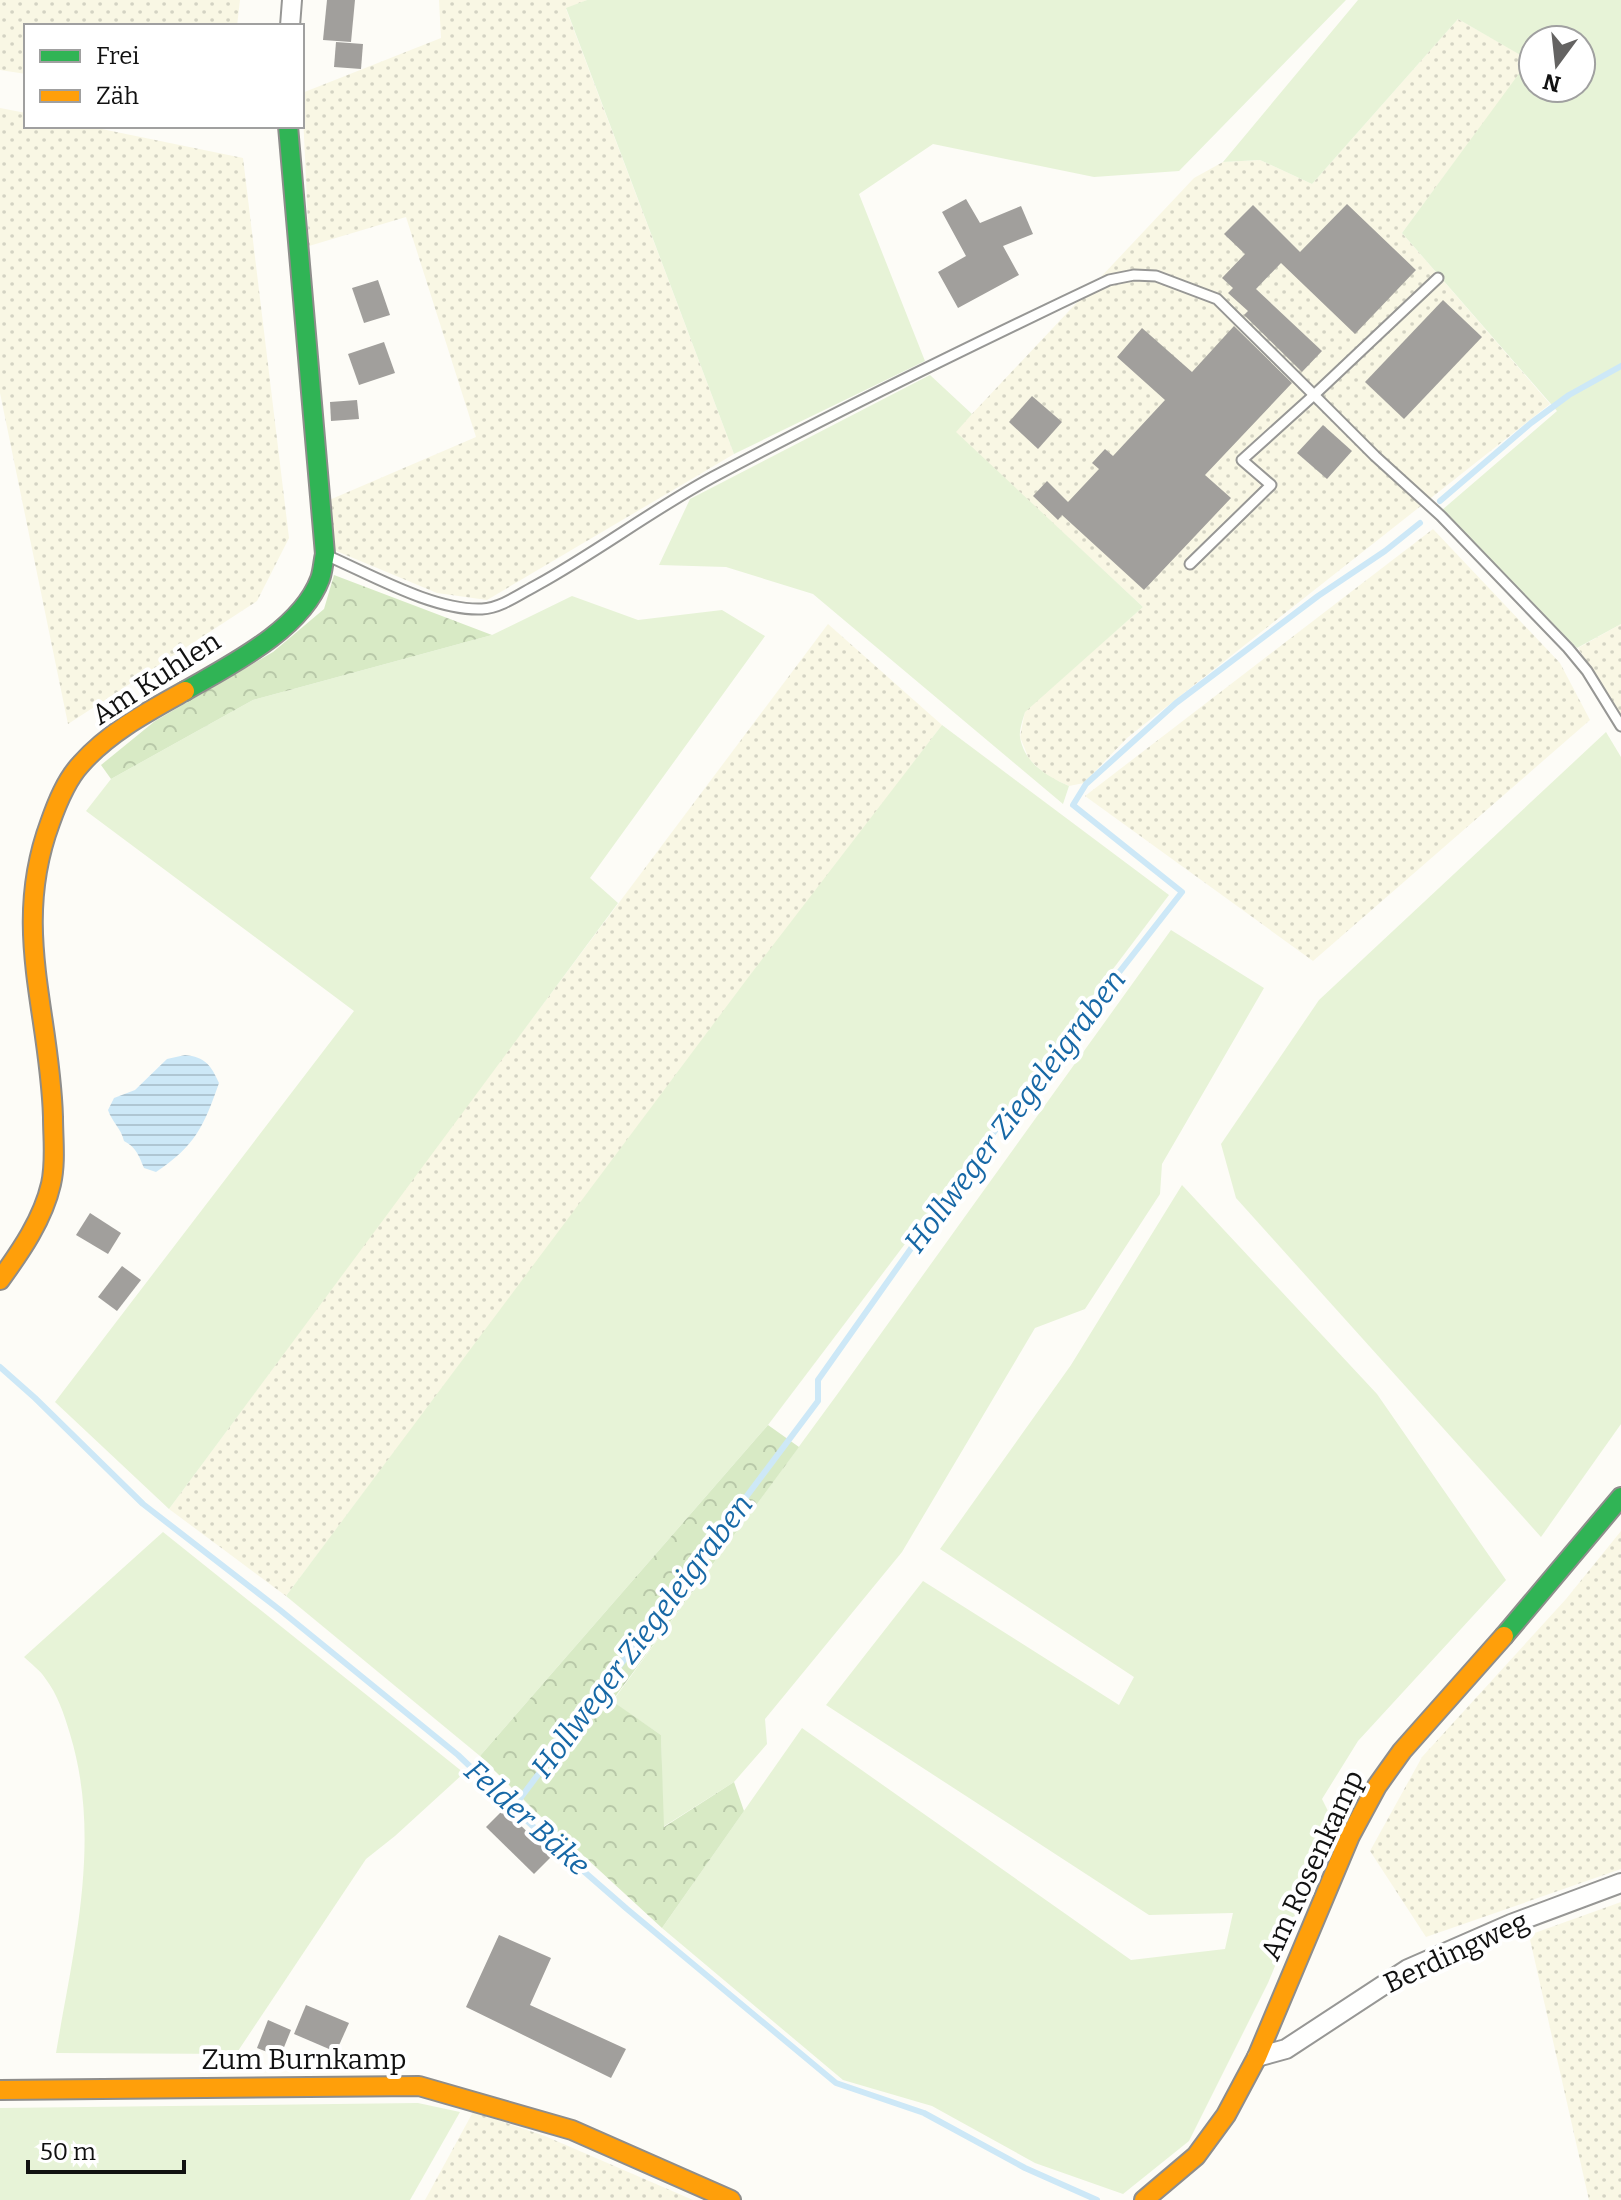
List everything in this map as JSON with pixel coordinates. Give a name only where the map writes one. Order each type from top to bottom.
[{"type":"street","points":[[290,24],[292,0]]},
{"type":"street","name":"Am Kuhlen","points":[[0,1280],[41,1209],[51,1183],[53,1090],[31,941],[31,903],[44,838],[55,807],[75,771],[120,730],[284,627],[319,582],[325,554],[288,128]]},
{"type":"street","name":"Am Rosenkamp","points":[[1144,2200],[1196,2156],[1226,2115],[1257,2057],[1350,1836],[1377,1786],[1402,1751],[1535,1601],[1621,1497]]},
{"type":"street","name":"Berdingweg","points":[[1257,2057],[1286,2049],[1408,1969],[1511,1924],[1621,1883]]},
{"type":"street","name":"Zum Burnkamp","points":[[0,2090],[419,2086],[572,2130],[731,2200]]},
{"type":"lane","points":[[325,554],[427,598],[457,607],[484,609],[504,603],[576,563],[710,479],[931,365],[1109,280],[1134,275],[1156,276],[1217,299],[1375,456],[1441,516],[1568,648],[1587,671],[1621,726]]},
{"type":"lane","points":[[1190,564],[1271,485],[1242,460],[1438,278]]},
{"type":"shaded area","points":[[0,0],[240,0],[237,24],[24,24],[24,74],[0,70]]},
{"type":"shaded area","points":[[439,0],[587,0],[566,9],[734,454],[487,600],[437,593],[334,550],[327,501],[476,437],[406,217],[309,246],[304,92],[441,38]]},
{"type":"shaded area","points":[[1458,19],[1517,53],[1517,78],[1402,233],[1550,404],[1127,738],[1084,783],[1069,786],[1047,776],[1029,759],[1020,737],[1025,711],[1143,607],[955,432],[1194,178],[1223,162],[1260,160],[1312,184]]},
{"type":"shaded area","points":[[0,108],[24,113],[24,128],[97,128],[243,158],[289,538],[257,601],[68,724],[0,393]]},
{"type":"shaded area","points":[[1433,529],[1560,663],[1590,720],[1313,961],[1085,796]]},
{"type":"shaded area","points":[[828,624],[942,725],[286,1596],[169,1509]]},
{"type":"shaded area","points":[[1621,624],[1621,716],[1578,648]]},
{"type":"shaded area","points":[[1621,1531],[1621,1869],[1426,1937],[1370,1851],[1422,1757],[1566,1599]]},
{"type":"shaded area","points":[[1621,1902],[1621,2200],[1589,2200],[1529,1935]]},
{"type":"shaded area","points":[[473,2112],[545,2136],[693,2200],[425,2200]]},
{"type":"green space","points":[[587,0],[1346,0],[1179,171],[1094,177],[933,144],[859,194],[925,361],[734,454],[566,8]]},
{"type":"green space","points":[[1358,0],[1621,0],[1621,624],[1577,648],[1442,510],[1557,411],[1402,233],[1517,76],[1517,104],[1597,104],[1597,24],[1517,24],[1517,53],[1458,19],[1312,184],[1260,160],[1223,162]]},
{"type":"green space","points":[[930,375],[972,414],[956,432],[1143,607],[1025,712],[1020,731],[1022,746],[1038,768],[1069,786],[1063,804],[813,594],[726,567],[659,565],[690,499]]},
{"type":"green space","points":[[334,575],[492,635],[253,700],[111,779],[101,765],[155,721],[273,652],[324,609]]},
{"type":"green space","points":[[572,596],[638,620],[722,610],[765,636],[590,878],[618,903],[169,1509],[55,1402],[354,1011],[86,811],[111,779],[253,700],[492,635]]},
{"type":"green space","points":[[942,725],[1169,895],[768,1425],[480,1756],[286,1596],[747,979]]},
{"type":"green space","points":[[1606,732],[1621,757],[1621,1424],[1541,1537],[1236,1198],[1221,1144],[1319,1000]]},
{"type":"green space","points":[[1171,930],[1264,988],[1162,1164],[1160,1194],[1085,1309],[1035,1328],[902,1552],[765,1719],[767,1744],[734,1782],[663,1827],[661,1735],[612,1702]]},
{"type":"green space","points":[[1182,1185],[1377,1394],[1506,1580],[1358,1741],[1322,1799],[1334,1823],[1268,1983],[1189,2141],[1123,2194],[1035,2163],[932,2106],[843,2080],[662,1928],[802,1728],[1131,1960],[1225,1949],[1233,1913],[1149,1915],[826,1705],[923,1581],[1119,1705],[1134,1677],[940,1549],[1071,1365]]},
{"type":"green space","points":[[768,1425],[799,1447],[612,1701],[661,1735],[664,1827],[734,1782],[744,1811],[662,1928],[480,1756]]},
{"type":"green space","points":[[163,1532],[464,1773],[366,1859],[236,2054],[56,2053],[82,1893],[84,1813],[79,1774],[63,1712],[43,1675],[24,1657]]},
{"type":"green space","points":[[418,2103],[460,2112],[410,2200],[0,2200],[0,2108]]},
{"type":"water","points":[[185,1055],[206,1063],[219,1083],[208,1111],[189,1144],[156,1172],[144,1168],[134,1149],[124,1141],[108,1110],[114,1098],[135,1090],[167,1059]]},
{"type":"building","points":[[327,0],[355,0],[351,42],[323,40]]},
{"type":"building","points":[[336,42],[363,44],[361,69],[334,67]]},
{"type":"building","points":[[966,199],[980,223],[1021,206],[1033,234],[1003,246],[1019,275],[958,308],[938,272],[966,256],[942,212]]},
{"type":"building","points":[[1347,204],[1416,270],[1355,334],[1281,263],[1256,289],[1322,351],[1302,372],[1244,315],[1248,311],[1228,293],[1233,288],[1222,278],[1245,254],[1224,234],[1253,205],[1300,252]]},
{"type":"building","points":[[378,280],[390,315],[364,323],[352,288]]},
{"type":"building","points":[[1443,300],[1482,337],[1404,419],[1365,382]]},
{"type":"building","points":[[1234,326],[1292,383],[1205,475],[1231,498],[1144,590],[1062,515],[1058,520],[1033,496],[1047,481],[1068,502],[1099,469],[1092,463],[1105,449],[1113,456],[1165,400],[1117,357],[1142,328],[1192,372]]},
{"type":"building","points":[[384,342],[395,373],[359,385],[348,354]]},
{"type":"building","points":[[1032,396],[1062,422],[1038,449],[1009,422]]},
{"type":"building","points":[[357,400],[359,419],[331,421],[330,402]]},
{"type":"building","points":[[1323,425],[1352,451],[1327,479],[1297,453]]},
{"type":"building","points":[[90,1213],[121,1233],[108,1254],[76,1235]]},
{"type":"building","points":[[122,1266],[141,1280],[117,1311],[98,1297]]},
{"type":"building","points":[[504,1809],[552,1856],[534,1874],[486,1827]]},
{"type":"building","points":[[499,1935],[551,1958],[530,2005],[626,2049],[611,2078],[466,2007]]},
{"type":"building","points":[[306,2005],[349,2023],[336,2052],[294,2034]]},
{"type":"building","points":[[268,2020],[291,2030],[280,2057],[257,2048]]},
{"type":"waterway","name":"Hollweger Ziegeleigraben","points":[[1440,501],[1531,423],[1569,395],[1621,366]]},
{"type":"waterway","name":"Hollweger Ziegeleigraben","points":[[513,1808],[818,1401],[818,1380],[987,1141],[1182,892],[1073,805],[1086,784],[1176,703],[1420,523]]},
{"type":"waterway","name":"Felder Bäke","points":[[0,1367],[143,1504],[280,1610],[458,1755],[541,1834],[627,1909],[836,2083],[924,2113],[1025,2168],[1097,2200]]},
{"type":"traffic: fast","points":[[185,691],[242,658],[281,630],[311,597],[320,579],[325,554],[288,128]]},
{"type":"traffic: fast","points":[[1504,1636],[1621,1497]]},
{"type":"traffic: slow","points":[[0,1280],[37,1222],[53,1176],[50,1079],[33,934],[39,861],[50,823],[66,784],[92,752],[130,723],[185,691]]},
{"type":"traffic: slow","points":[[1144,2200],[1196,2156],[1226,2115],[1257,2057],[1350,1836],[1377,1786],[1402,1751],[1504,1636]]},
{"type":"traffic: slow","points":[[0,2090],[419,2086],[572,2130],[731,2200]]}]
